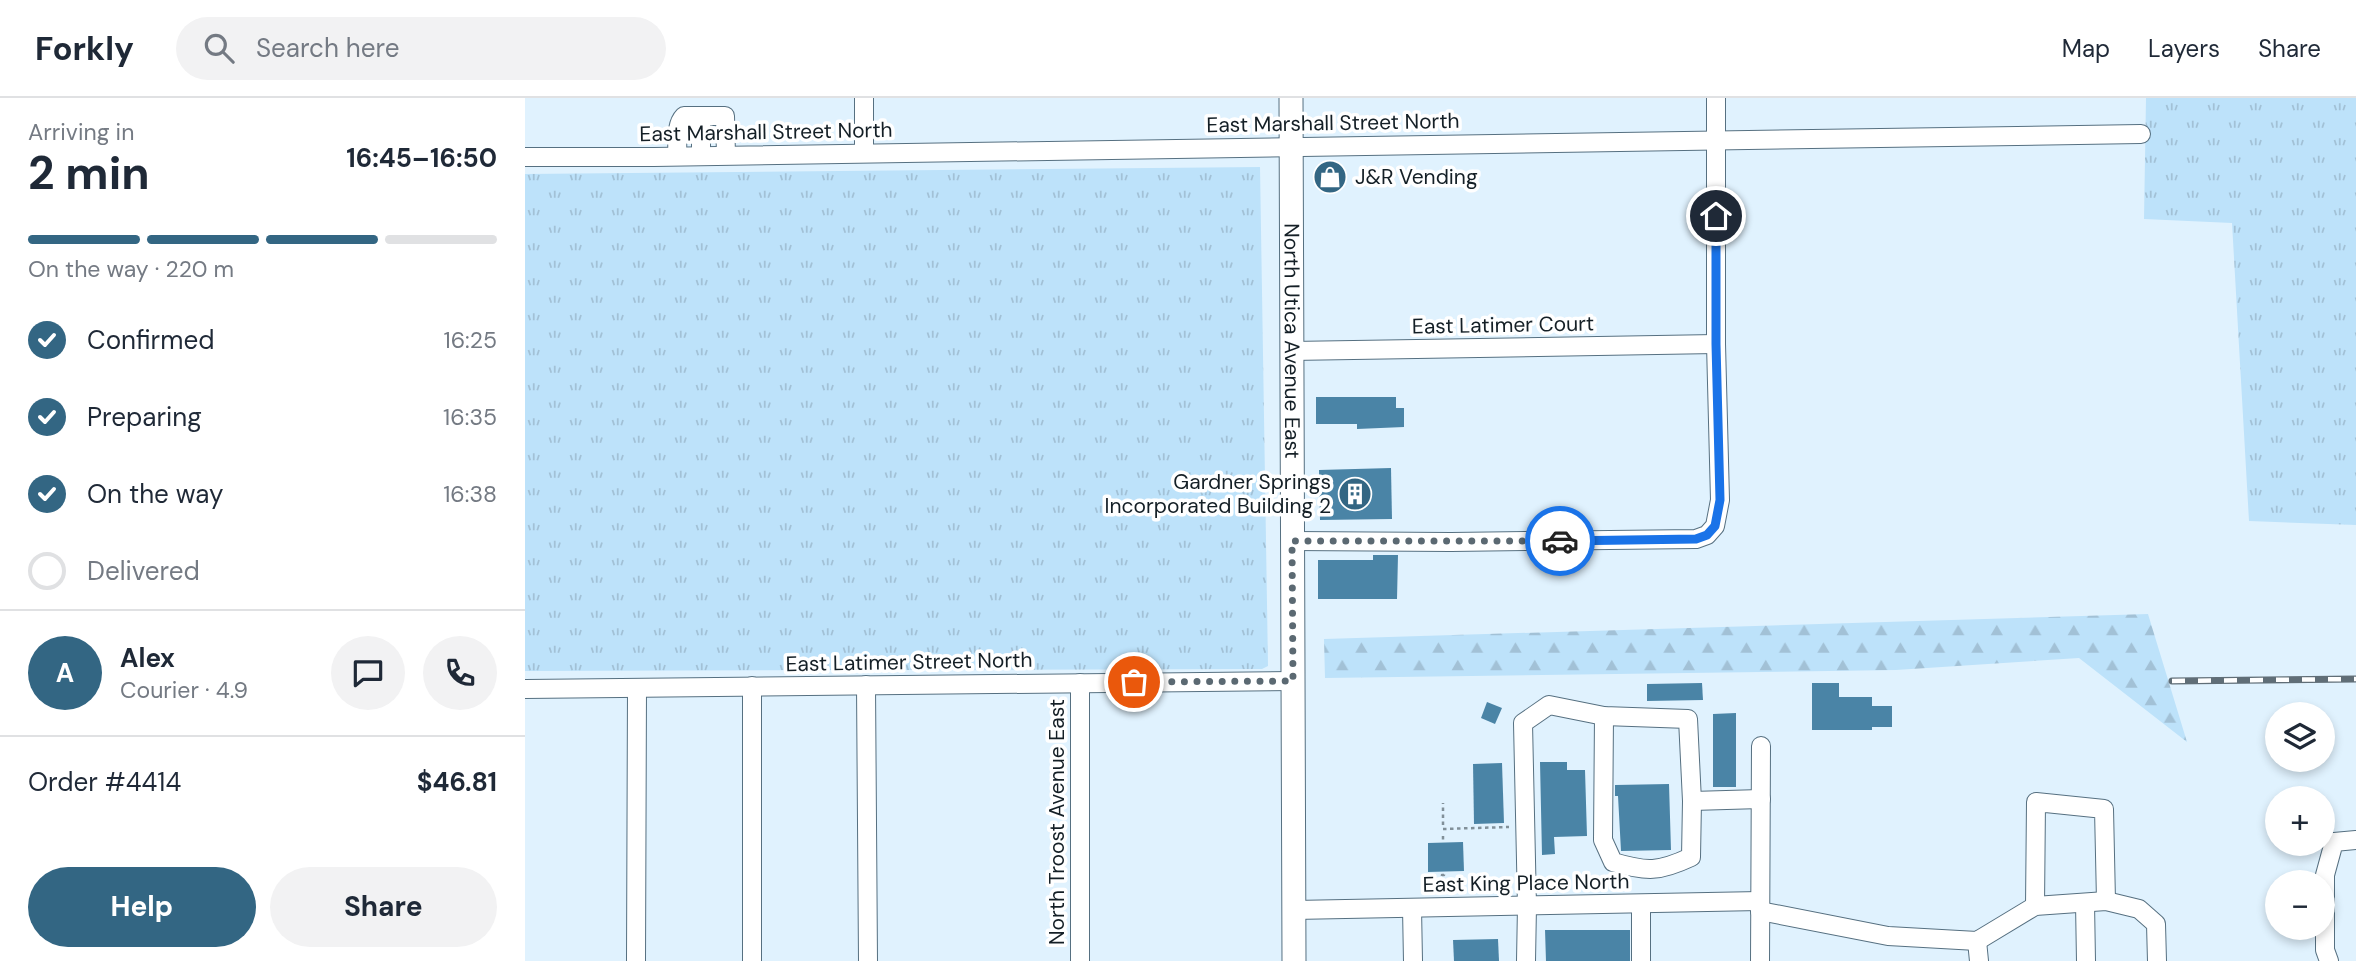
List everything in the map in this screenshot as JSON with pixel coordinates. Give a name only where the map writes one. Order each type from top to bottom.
[{"type":"main road","name":"North Utica Avenue East","points":[[1291,98],[1294,961]]},
{"type":"street","points":[[864,98],[864,153]]},
{"type":"street","points":[[1292,541],[1696,539],[1707,535],[1715,526],[1720,500],[1716,344],[1716,98]]},
{"type":"street","points":[[677,156],[678,129],[684,116],[725,116],[726,155]]},
{"type":"street","points":[[701,116],[701,156]]},
{"type":"street","name":"East Marshall Street North","points":[[525,157],[2141,134]]},
{"type":"street","name":"East Latimer Court","points":[[1291,351],[1716,344]]},
{"type":"street","name":"East Latimer Street North","points":[[525,689],[1293,681]]},
{"type":"street","name":"North Troost Avenue East","points":[[1080,683],[1080,961]]},
{"type":"street","points":[[866,685],[868,961]]},
{"type":"street","points":[[752,686],[752,961]]},
{"type":"street","points":[[636,961],[637,688]]},
{"type":"street","points":[[1526,961],[1523,723],[1549,705],[1604,716],[1689,719],[1691,857],[1665,869],[1634,868],[1613,862],[1603,840],[1604,716]]},
{"type":"street","points":[[1759,961],[1761,746]]},
{"type":"street","points":[[1692,802],[1761,799]]},
{"type":"street","points":[[2035,906],[2036,802],[2104,810],[2106,901]]},
{"type":"street","points":[[2329,961],[2325,950],[2325,874],[2334,842],[2356,840]]},
{"type":"street","points":[[1979,961],[1977,941],[2035,906],[2106,901],[2139,909],[2156,924],[2157,961]]},
{"type":"street","points":[[2085,902],[2086,961]]},
{"type":"street","points":[[1641,904],[1641,961]]},
{"type":"street","name":"East King Place North","points":[[1294,910],[1641,904],[1760,906],[1888,936],[1977,941]]},
{"type":"street","points":[[1412,908],[1413,961]]},
{"type":"path","points":[[1443,803],[1443,827],[1525,827]]},
{"type":"path","points":[[1443,836],[1443,843]]},
{"type":"path","points":[[1442,896],[1444,871]]},
{"type":"green space","points":[[2146,98],[2356,98],[2356,525],[2249,521],[2232,223],[2144,219]]},
{"type":"green space","points":[[1260,167],[1268,666],[1262,669],[525,671],[525,174]]},
{"type":"green space","points":[[2148,614],[2187,742],[2079,658],[1896,670],[1325,678],[1324,639]]},
{"type":"building","points":[[1316,397],[1396,397],[1396,408],[1404,408],[1404,427],[1357,429],[1357,424],[1316,424]]},
{"type":"building","name":"Gardner Springs Incorporated Building 2","points":[[1391,468],[1392,519],[1320,520],[1319,470]]},
{"type":"building","points":[[1373,555],[1398,555],[1397,599],[1318,599],[1318,560],[1373,560]]},
{"type":"building","points":[[1702,683],[1703,700],[1647,701],[1647,684]]},
{"type":"building","points":[[1812,683],[1839,683],[1839,697],[1872,697],[1872,706],[1892,706],[1892,727],[1872,727],[1872,730],[1812,730]]},
{"type":"building","points":[[1487,702],[1502,708],[1495,724],[1481,718]]},
{"type":"building","points":[[1736,713],[1736,787],[1713,787],[1713,714]]},
{"type":"building","points":[[1540,762],[1567,762],[1567,770],[1585,770],[1587,836],[1554,837],[1555,854],[1542,855]]},
{"type":"building","points":[[1502,763],[1504,823],[1474,824],[1473,764]]},
{"type":"building","points":[[1669,784],[1671,850],[1621,851],[1615,785]]},
{"type":"building","points":[[1463,842],[1464,871],[1428,872],[1428,843]]},
{"type":"building","points":[[1545,930],[1630,930],[1630,961],[1546,961]]},
{"type":"building","points":[[1498,939],[1499,961],[1454,961],[1453,940]]},
{"type":"railway","points":[[2172,681],[2356,679]]},
{"type":"way so far","points":[[1134,682],[1293,681],[1292,541],[1560,541]]},
{"type":"place","name":"J&R Vending","points":[[1330,177]]},
{"type":"place","name":"Gardner Springs Incorporated Building 2","points":[[1355,494]]},
{"type":"route","points":[[1560,541],[1696,539],[1707,535],[1715,526],[1720,500],[1716,216]]}]
